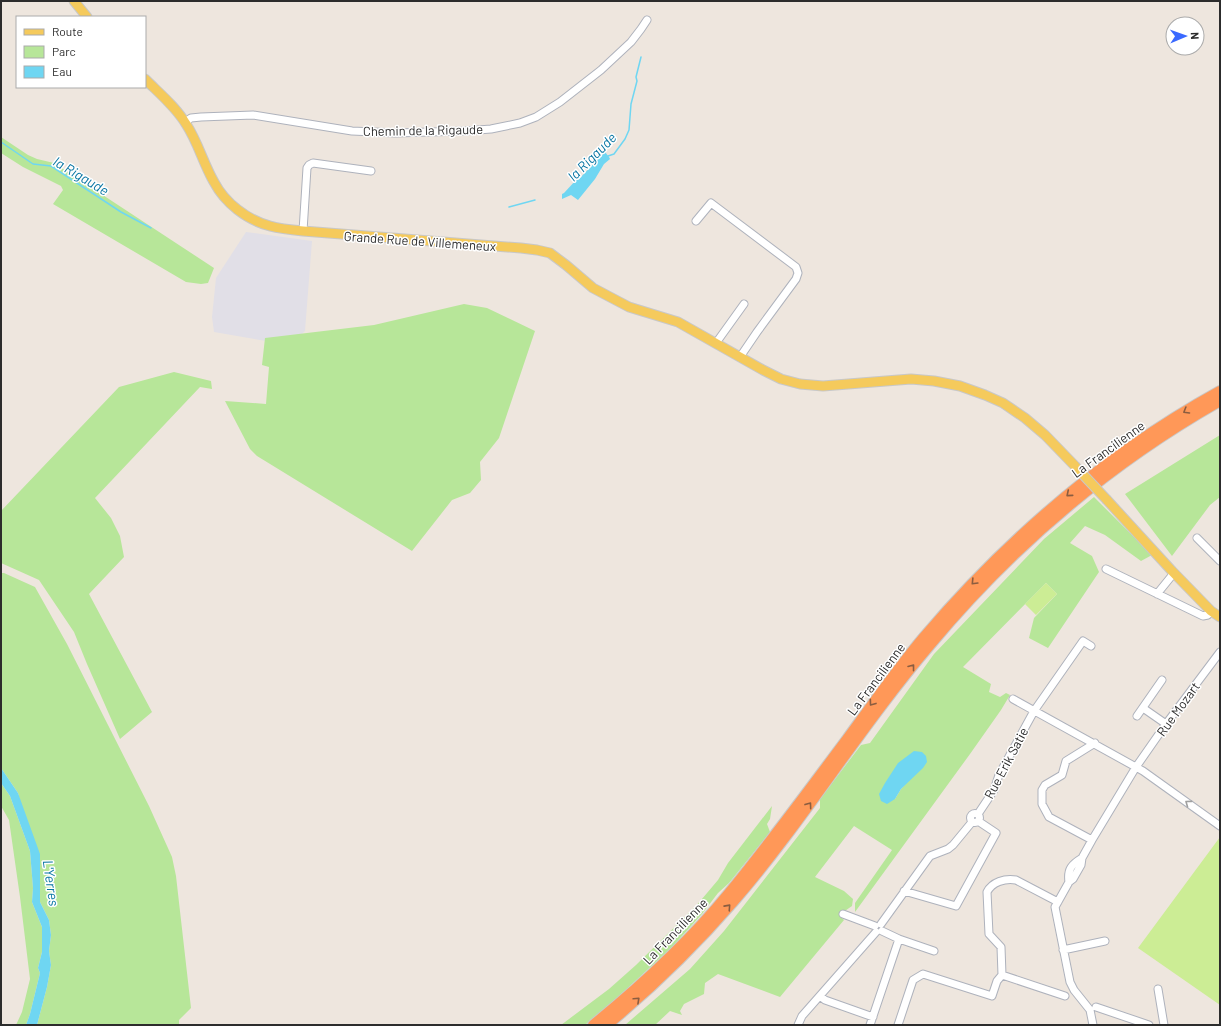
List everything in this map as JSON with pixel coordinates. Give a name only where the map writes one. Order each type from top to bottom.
[{"type":"highway","name":"La Francilienne","points":[[593,1025],[626,998],[676,951],[727,895],[783,825],[884,687],[922,639],[959,597],[998,557],[1075,489],[1112,460],[1155,431],[1220,391]]},
{"type":"highway","name":"La Francilienne","points":[[607,1025],[682,957],[734,901],[791,829],[892,691],[967,602],[1004,563],[1075,500],[1117,468],[1188,420],[1220,401]]},
{"type":"main road","points":[[74,1],[86,16]]},
{"type":"main road","name":"Grande Rue de Villemeneux","points":[[146,80],[186,122],[214,182],[231,204],[251,219],[264,225],[303,232],[537,250],[550,253],[593,288],[629,307],[678,322],[775,376],[800,384],[823,386],[911,379],[934,381],[960,386],[1003,403],[1025,418],[1045,435],[1174,573],[1211,611],[1220,617]]},
{"type":"street","name":"Chemin de la Rigaude","points":[[186,122],[192,118],[201,117],[253,115],[352,131],[395,133],[465,132],[491,129],[520,123],[536,117],[560,102],[601,70],[631,42],[647,20]]},
{"type":"street","points":[[303,232],[307,168],[310,164],[371,171]]},
{"type":"street","points":[[696,221],[711,203],[796,267],[798,272],[796,279],[757,332],[741,358]]},
{"type":"street","points":[[716,343],[744,304]]},
{"type":"street","points":[[1197,538],[1220,561]]},
{"type":"street","points":[[1106,569],[1203,616],[1208,615],[1211,611]]},
{"type":"street","points":[[1157,594],[1174,573]]},
{"type":"street","name":"Rue Erik Satie","points":[[798,1025],[801,1018],[878,929],[930,856],[948,849],[953,845],[976,819],[994,790],[999,775],[1034,711],[1083,641],[1091,646]]},
{"type":"street","name":"Rue Mozart","points":[[1058,902],[1069,882],[1068,874],[1074,863],[1082,858],[1136,767],[1220,652]]},
{"type":"street","points":[[1137,716],[1162,680]]},
{"type":"street","points":[[1013,699],[1144,771],[1220,826]]},
{"type":"street","points":[[1143,708],[1166,724]]},
{"type":"street","points":[[1092,840],[1049,817],[1042,804],[1042,790],[1045,785],[1062,775],[1066,762],[1095,743]]},
{"type":"street","points":[[904,891],[956,906],[996,833],[976,819]]},
{"type":"street","points":[[898,1025],[913,980],[923,974],[992,996],[997,981],[1002,975],[1001,947],[989,934],[987,892],[990,887],[1002,880],[1011,879],[1016,880],[1058,902],[1055,907],[1070,982],[1078,996],[1090,1010],[1093,1025]]},
{"type":"street","points":[[843,914],[899,940],[934,950]]},
{"type":"street","points":[[870,1025],[899,940]]},
{"type":"street","points":[[1063,950],[1105,941]]},
{"type":"street","points":[[1002,975],[1065,996]]},
{"type":"street","points":[[1158,989],[1164,1025]]},
{"type":"street","points":[[820,996],[825,1000],[873,1017]]},
{"type":"street","points":[[1096,1007],[1149,1025]]},
{"type":"shaded area","points":[[246,232],[312,241],[305,331],[300,336],[272,342],[214,332],[212,317],[216,278]]},
{"type":"green space","points":[[1,137],[28,155],[54,163],[214,268],[208,283],[201,284],[186,282],[53,204],[63,190],[61,186],[23,167],[1,153]]},
{"type":"green space","points":[[464,304],[487,308],[535,331],[499,438],[480,462],[481,480],[470,493],[452,500],[412,551],[257,456],[250,449],[225,401],[266,404],[269,367],[262,365],[265,338],[374,325]]},
{"type":"green space","points":[[174,372],[211,381],[212,389],[200,387],[95,498],[111,518],[120,536],[124,557],[89,594],[152,712],[120,739],[74,632],[39,580],[1,563],[1,511],[119,387]]},
{"type":"green space","points":[[1220,435],[1220,497],[1210,505],[1172,556],[1125,494]]},
{"type":"green space","points":[[1094,497],[1152,555],[1141,561],[1105,535],[1085,526],[1070,543],[1092,556],[1099,572],[1048,648],[1029,638],[1034,618],[1057,594],[1046,583],[963,667],[991,684],[989,692],[1000,697],[1006,693],[1010,695],[970,754],[855,912],[855,903],[892,850],[854,826],[815,877],[844,891],[853,899],[852,906],[839,915],[844,920],[780,997],[718,974],[705,983],[704,994],[684,1004],[680,1011],[682,1015],[670,1011],[655,1025],[625,1025],[690,969],[724,931],[820,808],[820,799],[861,745],[870,743],[934,654],[1044,539]],"holes":[[[910,779],[895,799],[885,783]]]},
{"type":"green space","points":[[1,573],[35,587],[67,644],[149,806],[172,857],[176,876],[191,1008],[179,1020],[179,1025],[37,1025],[51,965],[49,951],[51,935],[49,920],[40,902],[40,885],[18,793],[1,768]]},
{"type":"green space","points":[[1046,583],[1057,594],[1036,615],[1025,604]]},
{"type":"green space","points":[[1,783],[10,796],[30,851],[33,888],[32,902],[42,927],[42,952],[38,968],[40,973],[26,1025],[16,1025],[22,1012],[30,979],[9,820],[1,806]]},
{"type":"green space","points":[[772,806],[770,819],[767,824],[770,832],[729,883],[718,893],[702,914],[672,947],[585,1025],[561,1025],[609,989],[636,965],[696,906],[718,880],[728,863]]},
{"type":"green space","points":[[1220,837],[1220,1005],[1138,948]]},
{"type":"water","points":[[605,152],[610,159],[604,164],[595,179],[578,200],[571,195],[562,199],[562,194]]},
{"type":"water","points":[[914,751],[922,752],[926,756],[927,762],[923,768],[901,789],[895,799],[887,804],[881,801],[879,794],[898,763]]},
{"type":"water","points":[[1,768],[18,793],[40,854],[40,902],[49,920],[51,935],[49,951],[51,965],[37,1025],[26,1025],[40,973],[38,968],[42,952],[42,927],[32,902],[33,888],[30,851],[10,796],[1,783]]},
{"type":"waterway","name":"la Rigaude","points":[[608,156],[614,154],[625,139],[629,130],[631,104],[641,57]]},
{"type":"waterway","name":"la Rigaude","points":[[1,142],[33,164],[51,166],[121,212],[151,228]]},
{"type":"waterway","name":"la Rigaude","points":[[509,207],[535,200]]},
{"type":"water label","name":"L'Yerres","points":[[51,883]]}]
